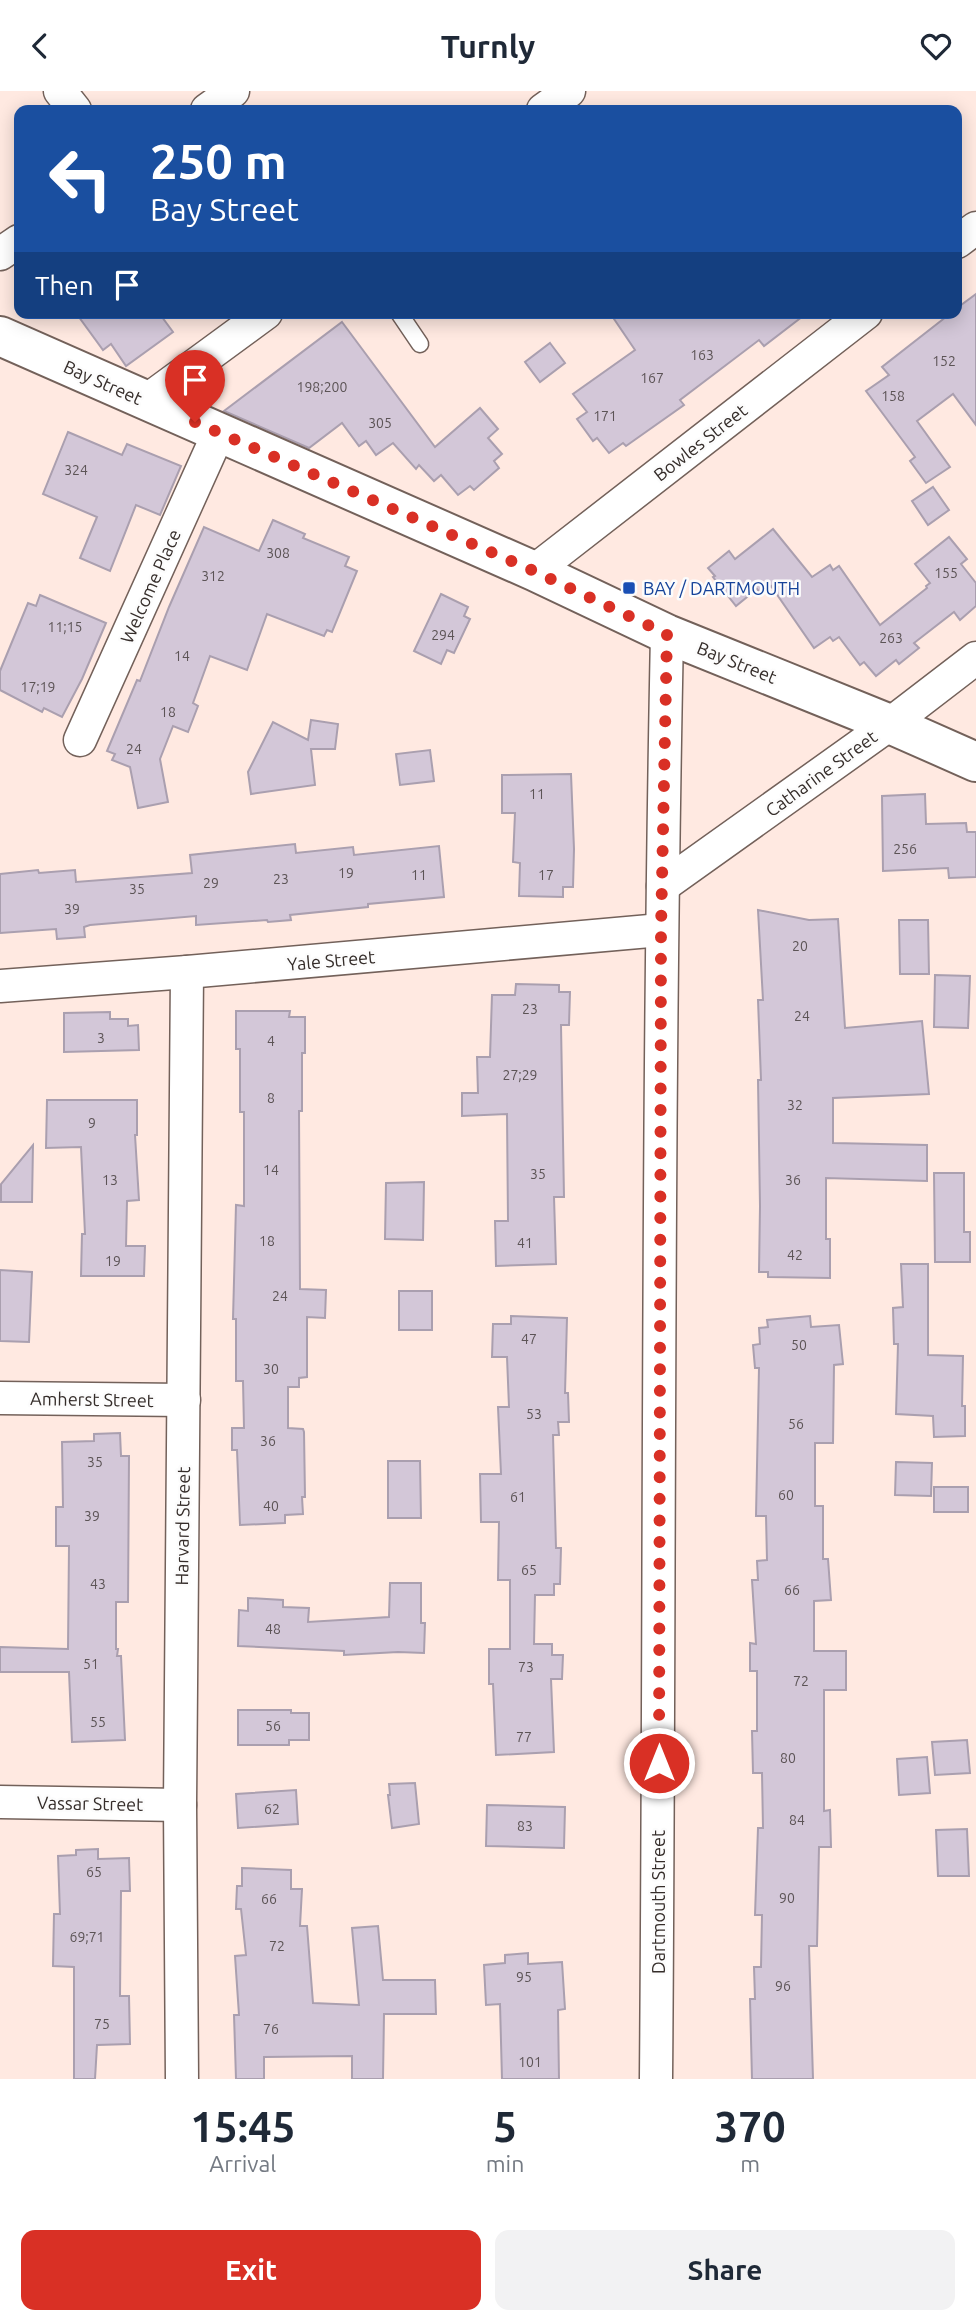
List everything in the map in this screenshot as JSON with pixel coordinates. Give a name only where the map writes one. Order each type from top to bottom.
[{"type":"main road","name":"Bay Street","points":[[0,336],[534,571],[667,634],[890,724],[976,762]]},
{"type":"street","points":[[214,105],[233,91]]},
{"type":"street","points":[[550,105],[569,91]]},
{"type":"street","points":[[146,401],[258,319]]},
{"type":"street","name":"Bowles Street","points":[[534,571],[858,319]]},
{"type":"street","name":"Welcome Place","points":[[80,740],[219,432]]},
{"type":"street","name":"Dartmouth Street","points":[[656,2079],[660,1658],[661,930],[667,634]]},
{"type":"street","name":"Catharine Street","points":[[663,886],[890,724],[976,658]]},
{"type":"street","name":"Yale Street","points":[[0,985],[187,972],[661,930]]},
{"type":"street","name":"Harvard Street","points":[[181,2079],[180,1805],[187,972]]},
{"type":"street","name":"Amherst Street","points":[[0,1398],[184,1400]]},
{"type":"street","name":"Vassar Street","points":[[0,1802],[180,1805]]},
{"type":"lane","points":[[403,319],[420,344]]},
{"type":"building","points":[[976,294],[976,425],[953,394],[917,421],[950,467],[926,483],[910,461],[915,457],[866,391],[889,375],[882,367],[943,319],[962,319],[962,304]]},
{"type":"building","points":[[80,319],[163,319],[173,332],[126,366],[111,344],[103,350]]},
{"type":"building","points":[[614,319],[799,319],[764,346],[759,340],[680,400],[684,405],[626,446],[623,443],[609,453],[597,438],[593,441],[577,419],[587,412],[573,394],[635,350]]},
{"type":"building","points":[[342,322],[435,447],[480,408],[498,429],[488,438],[502,454],[494,461],[499,468],[474,490],[470,486],[458,495],[441,475],[434,481],[419,465],[416,469],[393,443],[376,455],[366,441],[359,446],[342,423],[309,448],[224,411]]},
{"type":"building","points":[[550,343],[565,363],[540,382],[525,362]]},
{"type":"building","points":[[68,432],[122,455],[127,444],[181,466],[160,515],[136,505],[110,571],[80,558],[97,517],[43,494]]},
{"type":"building","points":[[933,487],[949,510],[928,525],[912,501]]},
{"type":"building","points":[[273,520],[305,534],[303,538],[349,557],[345,566],[357,571],[332,632],[327,630],[324,636],[267,614],[247,670],[210,656],[193,703],[198,706],[188,732],[173,726],[160,759],[168,802],[138,808],[130,767],[112,760],[115,754],[107,751],[137,680],[140,681],[204,527],[259,551]]},
{"type":"building","points":[[773,529],[812,577],[830,565],[833,570],[839,566],[880,625],[927,588],[930,583],[915,564],[949,537],[967,559],[961,564],[976,583],[976,606],[960,620],[954,612],[914,643],[919,648],[899,664],[896,660],[876,676],[864,662],[860,665],[839,637],[833,641],[830,637],[814,648],[771,586],[761,594],[757,589],[736,606],[713,577],[715,576],[708,568],[729,551],[735,559]]},
{"type":"building","points":[[441,594],[468,607],[464,616],[470,619],[454,653],[447,650],[441,664],[414,651]]},
{"type":"building","points":[[40,595],[106,623],[62,717],[44,708],[42,712],[0,690],[0,671],[28,603],[36,606]]},
{"type":"building","points":[[311,720],[338,724],[335,749],[311,749],[315,785],[251,794],[248,772],[273,722],[308,740]]},
{"type":"building","points":[[430,750],[434,781],[400,785],[396,754]]},
{"type":"building","points":[[571,774],[573,887],[563,887],[563,897],[519,896],[520,863],[513,862],[515,813],[502,813],[502,775]]},
{"type":"building","points":[[925,794],[926,824],[966,823],[967,832],[976,832],[976,877],[949,878],[948,868],[883,871],[882,796]]},
{"type":"building","points":[[295,844],[296,853],[353,847],[354,855],[439,846],[444,897],[290,915],[291,920],[268,922],[196,925],[196,916],[90,925],[84,927],[85,937],[57,939],[56,929],[0,933],[0,874],[75,870],[76,882],[192,873],[190,855]]},
{"type":"building","points":[[758,910],[809,920],[838,919],[845,1028],[922,1021],[929,1094],[833,1098],[833,1143],[927,1145],[927,1181],[826,1178],[826,1239],[830,1239],[830,1278],[768,1277],[768,1272],[759,1272],[758,1080],[761,1080],[758,1000],[763,1000]]},
{"type":"building","points":[[899,920],[928,920],[929,974],[900,974]]},
{"type":"building","points":[[935,975],[970,976],[968,1028],[934,1027]]},
{"type":"building","points":[[516,984],[559,985],[559,992],[570,992],[569,1025],[561,1025],[564,1197],[554,1197],[556,1264],[496,1266],[495,1221],[508,1221],[507,1114],[462,1116],[462,1093],[478,1093],[477,1057],[490,1057],[492,995],[515,995]]},
{"type":"building","points":[[236,1011],[290,1011],[289,1017],[305,1017],[302,1111],[299,1111],[300,1289],[326,1290],[325,1318],[307,1317],[307,1377],[299,1378],[299,1387],[288,1387],[288,1428],[303,1429],[304,1432],[305,1497],[302,1497],[303,1514],[285,1515],[285,1523],[240,1525],[237,1450],[232,1450],[232,1428],[244,1428],[243,1381],[236,1381],[236,1319],[233,1319],[236,1205],[244,1206],[244,1112],[240,1112],[240,1049],[236,1049]]},
{"type":"building","points":[[110,1012],[110,1019],[128,1019],[128,1026],[138,1025],[139,1050],[64,1052],[64,1013]]},
{"type":"building","points":[[47,1100],[137,1100],[135,1135],[139,1200],[127,1201],[126,1246],[145,1246],[144,1276],[81,1276],[82,1234],[85,1234],[81,1147],[46,1148]]},
{"type":"building","points":[[33,1145],[32,1202],[1,1202],[1,1184]]},
{"type":"building","points":[[934,1173],[964,1173],[964,1232],[970,1232],[970,1262],[935,1262]]},
{"type":"building","points":[[424,1182],[423,1240],[385,1239],[386,1183]]},
{"type":"building","points":[[901,1264],[928,1264],[928,1355],[963,1356],[962,1406],[965,1406],[965,1436],[934,1437],[933,1416],[896,1414],[898,1344],[894,1344],[893,1308],[903,1307]]},
{"type":"building","points":[[0,1270],[32,1272],[29,1342],[0,1341]]},
{"type":"building","points":[[399,1291],[432,1291],[432,1330],[399,1330]]},
{"type":"building","points":[[511,1316],[567,1318],[565,1393],[568,1393],[569,1422],[558,1422],[559,1435],[553,1435],[556,1548],[561,1548],[560,1584],[554,1584],[554,1595],[535,1595],[534,1644],[552,1644],[552,1655],[563,1655],[562,1679],[551,1679],[554,1752],[496,1755],[493,1684],[489,1684],[489,1649],[510,1649],[510,1580],[498,1580],[499,1522],[481,1522],[480,1474],[501,1474],[498,1407],[509,1407],[507,1357],[492,1357],[493,1324],[511,1324]]},
{"type":"building","points":[[810,1316],[811,1327],[839,1325],[843,1364],[834,1365],[833,1443],[815,1443],[815,1506],[823,1506],[823,1559],[828,1559],[831,1600],[814,1601],[814,1651],[846,1651],[846,1690],[824,1690],[824,1811],[830,1810],[831,1847],[819,1847],[817,1946],[809,1946],[813,2079],[752,2079],[750,1999],[755,1999],[754,1967],[761,1967],[762,1915],[755,1915],[758,1828],[763,1828],[762,1773],[753,1773],[752,1731],[757,1731],[757,1671],[750,1671],[750,1643],[756,1644],[752,1580],[758,1580],[757,1561],[767,1560],[766,1516],[756,1516],[759,1368],[755,1368],[753,1345],[760,1344],[759,1328],[768,1327],[767,1320]]},
{"type":"building","points":[[120,1433],[121,1456],[129,1456],[128,1602],[116,1602],[116,1649],[117,1656],[121,1656],[125,1740],[72,1742],[69,1672],[0,1672],[0,1647],[68,1649],[69,1546],[56,1546],[56,1507],[63,1507],[62,1442],[94,1441],[94,1434]]},
{"type":"building","points":[[388,1461],[420,1461],[421,1518],[388,1518]]},
{"type":"building","points":[[896,1462],[932,1463],[931,1496],[895,1495]]},
{"type":"building","points":[[934,1487],[968,1487],[968,1512],[934,1512]]},
{"type":"building","points":[[390,1583],[421,1583],[421,1623],[425,1623],[424,1653],[344,1655],[344,1651],[238,1646],[239,1610],[248,1611],[248,1598],[283,1600],[283,1607],[309,1608],[308,1622],[389,1617]]},
{"type":"building","points":[[238,1710],[291,1710],[291,1713],[309,1713],[309,1740],[289,1740],[289,1745],[238,1745]]},
{"type":"building","points":[[967,1740],[970,1773],[935,1775],[932,1742]]},
{"type":"building","points":[[927,1757],[930,1793],[899,1795],[897,1759]]},
{"type":"building","points":[[415,1783],[419,1824],[392,1828],[389,1784]]},
{"type":"building","points":[[296,1790],[298,1824],[238,1828],[236,1794]]},
{"type":"building","points":[[487,1805],[565,1807],[564,1848],[486,1846]]},
{"type":"building","points":[[967,1829],[969,1876],[938,1876],[936,1830]]},
{"type":"building","points":[[98,1849],[98,1859],[129,1858],[130,1891],[121,1891],[120,1996],[129,1996],[130,2044],[97,2045],[95,2079],[74,2079],[74,1967],[53,1966],[54,1914],[60,1914],[58,1856],[76,1855],[76,1850]]},
{"type":"building","points":[[242,1868],[291,1870],[291,1889],[302,1889],[300,1926],[307,1926],[313,2003],[359,2005],[352,1928],[378,1926],[383,1980],[435,1980],[436,2014],[384,2014],[383,2079],[352,2079],[352,2056],[264,2057],[264,2079],[236,2079],[234,2015],[239,2015],[235,1956],[246,1955],[241,1909],[236,1909],[237,1886],[242,1886]]},
{"type":"building","points":[[528,1953],[528,1964],[562,1962],[565,2009],[558,2010],[559,2079],[502,2079],[500,2004],[486,2005],[484,1965],[505,1963],[505,1955]]},
{"type":"place","name":"BAY / DARTMOUTH","points":[[629,588]]},
{"type":"route","points":[[195,422],[534,571],[667,634],[661,930],[659,1763]]}]
